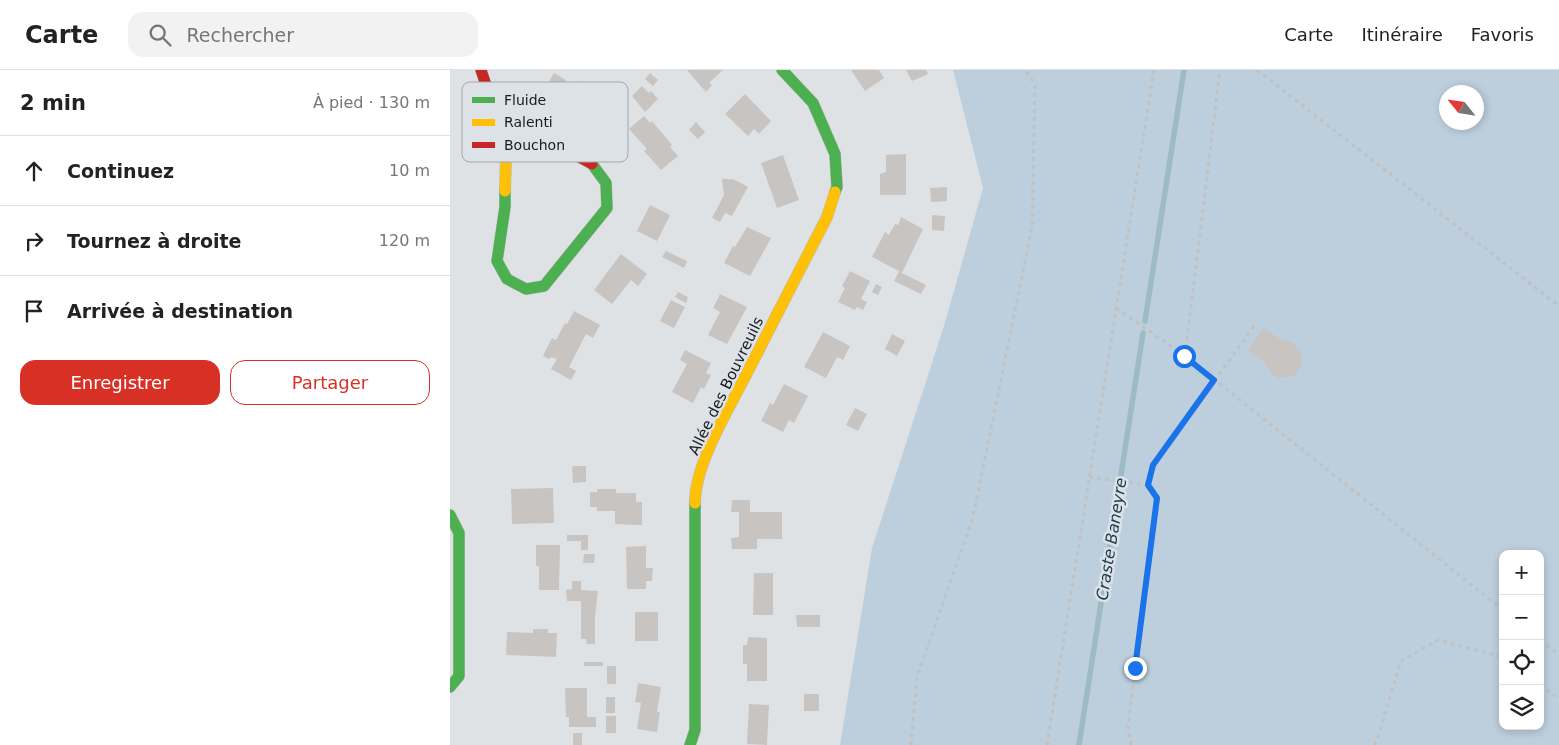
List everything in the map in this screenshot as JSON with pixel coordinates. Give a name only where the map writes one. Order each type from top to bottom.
[{"type":"street","points":[[481,70],[485,82]]},
{"type":"street","name":"Allée des Bouvreuils","points":[[690,745],[694,730],[695,494],[705,459],[827,217],[836,187],[835,154],[814,104],[782,70]]},
{"type":"street","points":[[506,162],[505,207],[497,261],[507,280],[526,289],[544,286],[607,208],[606,183],[590,162]]},
{"type":"street","points":[[450,515],[459,533],[459,676],[450,687]]},
{"type":"path","points":[[911,745],[917,677],[973,517],[1032,228],[1035,84],[1025,70]]},
{"type":"path","points":[[1047,745],[1154,70]]},
{"type":"path","points":[[1184,356],[1220,70]]},
{"type":"path","points":[[1258,70],[1559,306]]},
{"type":"path","points":[[1116,308],[1184,356],[1499,607]]},
{"type":"path","points":[[1148,485],[1153,465],[1255,325]]},
{"type":"path","points":[[1089,477],[1148,485],[1157,498],[1128,727],[1131,745]]},
{"type":"path","points":[[1374,745],[1401,661],[1438,640],[1499,657]]},
{"type":"path","points":[[1544,643],[1559,655]]},
{"type":"path","points":[[1541,685],[1559,700]]},
{"type":"shaded area","points":[[953,70],[1559,70],[1559,745],[840,745],[872,548],[944,326],[983,188]]},
{"type":"building","points":[[687,70],[723,70],[709,83],[712,85],[706,92]]},
{"type":"building","points":[[851,70],[879,70],[884,78],[865,91]]},
{"type":"building","points":[[906,70],[926,70],[928,74],[912,81]]},
{"type":"building","points":[[554,73],[566,80],[565,82],[549,82]]},
{"type":"building","points":[[650,73],[658,80],[653,86],[645,79]]},
{"type":"building","points":[[642,86],[649,93],[651,91],[658,99],[645,112],[632,96]]},
{"type":"building","points":[[745,94],[771,121],[759,134],[754,129],[748,136],[725,114]]},
{"type":"building","points":[[644,116],[650,123],[652,121],[672,145],[670,147],[678,156],[661,170],[644,151],[647,149],[629,129]]},
{"type":"building","points":[[696,122],[705,132],[698,139],[689,130]]},
{"type":"building","points":[[906,154],[906,195],[880,195],[880,174],[886,172],[886,155]]},
{"type":"building","points":[[783,155],[799,200],[777,208],[761,163]]},
{"type":"building","points":[[722,179],[733,179],[748,187],[732,216],[725,213],[720,222],[712,218],[724,195]]},
{"type":"building","points":[[947,187],[947,201],[931,202],[930,188]]},
{"type":"building","points":[[650,205],[670,215],[657,241],[637,231]]},
{"type":"building","points":[[932,215],[945,216],[944,231],[932,230]]},
{"type":"building","points":[[901,217],[923,229],[902,273],[926,285],[921,294],[894,281],[899,271],[872,257],[885,232],[889,235],[895,224],[898,225]]},
{"type":"building","points":[[747,227],[771,238],[750,276],[724,263],[733,246],[735,247]]},
{"type":"building","points":[[666,251],[687,261],[684,268],[662,257]]},
{"type":"building","points":[[621,254],[647,274],[638,286],[631,280],[612,304],[594,290]]},
{"type":"building","points":[[850,271],[870,281],[861,299],[867,302],[863,310],[857,307],[855,310],[838,302],[845,288],[842,286]]},
{"type":"building","points":[[876,284],[882,287],[878,295],[872,292]]},
{"type":"building","points":[[678,292],[688,297],[686,303],[675,297]]},
{"type":"building","points":[[720,294],[747,307],[727,344],[708,335],[720,312],[713,308]]},
{"type":"building","points":[[671,300],[685,307],[674,328],[660,321]]},
{"type":"building","points":[[574,311],[600,325],[593,338],[586,334],[569,367],[576,371],[571,380],[551,369],[557,359],[551,357],[549,359],[543,356],[552,338],[556,340]]},
{"type":"building","points":[[1264,328],[1281,340],[1292,342],[1301,352],[1302,364],[1295,375],[1282,378],[1276,377],[1265,363],[1248,350]]},
{"type":"building","points":[[823,332],[850,346],[843,360],[837,357],[826,378],[804,367]]},
{"type":"building","points":[[892,334],[905,341],[897,356],[885,349]]},
{"type":"building","points":[[685,350],[711,363],[706,373],[711,375],[704,389],[701,387],[693,403],[672,392],[687,364],[680,360]]},
{"type":"building","points":[[784,384],[808,396],[794,423],[789,420],[783,432],[761,421],[770,403],[773,405]]},
{"type":"building","points":[[855,408],[867,414],[858,431],[846,425]]},
{"type":"building","points":[[572,466],[586,466],[586,482],[573,483]]},
{"type":"building","points":[[553,488],[554,523],[512,524],[511,489]]},
{"type":"building","points":[[597,489],[616,489],[616,493],[636,493],[636,502],[642,502],[642,525],[615,524],[615,511],[597,511],[597,507],[590,507],[590,492],[597,492]]},
{"type":"building","points":[[732,500],[750,500],[750,512],[782,512],[782,539],[757,539],[757,549],[732,549],[731,538],[739,537],[739,512],[731,512]]},
{"type":"building","points":[[567,535],[588,535],[588,550],[581,550],[581,541],[567,541]]},
{"type":"building","points":[[536,545],[560,545],[559,590],[539,590],[539,566],[536,566]]},
{"type":"building","points":[[646,546],[646,568],[653,568],[652,581],[646,581],[646,589],[627,589],[626,547]]},
{"type":"building","points":[[584,554],[595,554],[594,563],[583,563]]},
{"type":"building","points":[[754,573],[773,573],[773,615],[753,615]]},
{"type":"building","points":[[572,581],[581,581],[581,590],[598,591],[595,616],[595,644],[587,644],[586,639],[581,639],[581,601],[567,601],[566,590],[572,589]]},
{"type":"building","points":[[635,612],[658,612],[658,641],[635,641]]},
{"type":"building","points":[[796,615],[820,615],[820,627],[797,627]]},
{"type":"building","points":[[533,629],[548,629],[548,633],[557,633],[556,657],[506,655],[507,632],[533,633]]},
{"type":"building","points":[[748,637],[767,638],[767,681],[747,681],[747,664],[743,664],[743,645],[747,645]]},
{"type":"building","points":[[584,662],[603,662],[603,666],[584,666]]},
{"type":"building","points":[[607,666],[616,666],[616,684],[607,684]]},
{"type":"building","points":[[638,683],[661,687],[657,712],[660,712],[657,732],[637,729],[641,703],[635,702]]},
{"type":"building","points":[[565,688],[587,688],[587,717],[596,717],[596,727],[569,727],[569,717],[566,717]]},
{"type":"building","points":[[804,694],[819,694],[819,711],[804,711]]},
{"type":"building","points":[[606,697],[615,697],[615,713],[606,713]]},
{"type":"building","points":[[749,704],[769,705],[767,745],[747,744]]},
{"type":"building","points":[[606,716],[616,716],[616,733],[606,733]]},
{"type":"building","points":[[573,733],[582,733],[582,745],[573,745]]},
{"type":"waterway","name":"Craste Baneyre","points":[[1145,321],[1184,70]]},
{"type":"waterway","name":"Craste Baneyre","points":[[1079,745],[1143,333]]},
{"type":"traffic: fast","points":[[782,70],[813,103],[835,154],[837,187],[835,192]]},
{"type":"traffic: fast","points":[[505,191],[505,207],[497,261],[507,279],[526,289],[544,286],[607,208],[606,183],[592,164]]},
{"type":"traffic: fast","points":[[690,745],[695,730],[695,503]]},
{"type":"traffic: fast","points":[[450,515],[459,533],[459,676],[450,687]]},
{"type":"traffic: slow","points":[[505,191],[506,162]]},
{"type":"traffic: slow","points":[[695,503],[696,487],[714,436],[827,217],[835,192]]},
{"type":"traffic: jam","points":[[481,70],[485,82]]},
{"type":"traffic: jam","points":[[588,162],[592,164]]},
{"type":"route","points":[[1135,668],[1157,498],[1148,485],[1153,465],[1214,380],[1184,356]]}]
